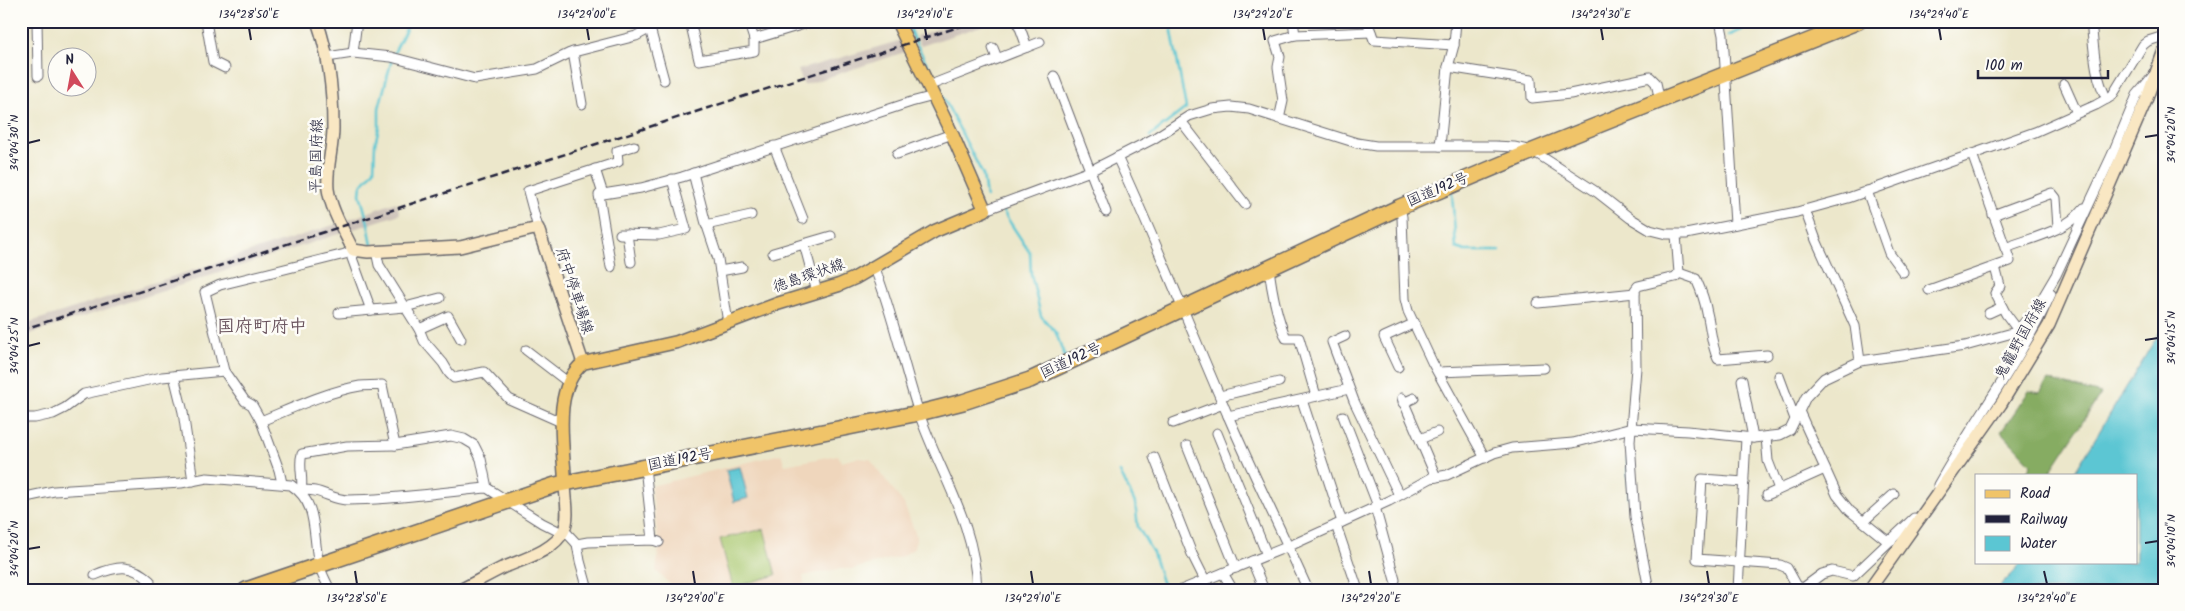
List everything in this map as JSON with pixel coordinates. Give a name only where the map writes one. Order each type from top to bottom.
[{"type":"highway","name":"国道192号","points":[[251,589],[545,488],[919,413],[963,402],[1030,380],[1400,207],[1532,151],[1859,21]]},
{"type":"main road","name":"平島国府線","points":[[317,21],[328,56],[333,129],[328,188],[330,198],[353,250]]},
{"type":"main road","points":[[897,21],[934,87],[985,210]]},
{"type":"main road","name":"鬼籠野国府線","points":[[1869,590],[2002,404],[2049,325],[2157,72],[2164,50]]},
{"type":"main road","name":"徳島環状線","points":[[583,363],[677,342],[777,304],[855,278],[935,231],[985,210]]},
{"type":"main road","points":[[353,250],[376,251],[460,247],[538,228]]},
{"type":"main road","name":"府中停車場線","points":[[538,228],[583,363]]},
{"type":"main road","points":[[460,590],[503,568],[532,557],[549,546],[563,532],[566,483],[561,422],[569,383],[574,372],[583,363]]},
{"type":"street","points":[[37,21],[38,76]]},
{"type":"street","points":[[206,21],[213,62],[225,68]]},
{"type":"street","points":[[354,53],[357,21]]},
{"type":"street","points":[[328,56],[354,53],[392,58],[475,79],[537,69],[573,52],[636,36],[648,25],[663,21]]},
{"type":"street","points":[[690,21],[699,60],[754,50],[754,39],[748,21]]},
{"type":"street","points":[[754,39],[814,21]]},
{"type":"street","points":[[1293,21],[1295,35]]},
{"type":"street","points":[[1367,21],[1374,40],[1454,45]]},
{"type":"street","points":[[1440,146],[1448,67],[1454,45],[1456,21]]},
{"type":"street","points":[[1720,21],[1726,75],[1735,224]]},
{"type":"street","points":[[2091,21],[2097,70],[2102,91],[2107,99]]},
{"type":"street","points":[[648,25],[664,80]]},
{"type":"street","points":[[1019,25],[1027,47]]},
{"type":"street","points":[[1279,119],[1283,101],[1278,67],[1280,57],[1275,42],[1295,35],[1371,32]]},
{"type":"street","points":[[985,210],[1090,171],[1153,139],[1181,120],[1197,113],[1231,107],[1249,108],[1279,119],[1367,144],[1514,146],[1532,151],[1592,188],[1639,224],[1660,233],[1676,234],[1805,210],[1867,191],[2035,132],[2107,99],[2117,89],[2143,45],[2148,41],[2164,36]]},
{"type":"street","points":[[595,169],[603,194],[641,188],[912,102],[969,66],[998,58],[1040,42]]},
{"type":"street","points":[[993,48],[998,58]]},
{"type":"street","points":[[573,52],[582,104]]},
{"type":"street","points":[[1448,67],[1531,80],[1532,98],[1570,94],[1650,77],[1656,83],[1660,101]]},
{"type":"street","points":[[1181,590],[1193,588],[1205,580],[1339,524],[1436,477],[1447,475],[1512,448],[1573,444],[1632,428],[1680,430],[1749,438],[1766,438],[1780,435],[1790,430],[1806,398],[1824,378],[1846,366],[1860,361],[1965,346],[2002,337],[2018,330],[2036,309],[2056,275],[2138,95],[2157,72]]},
{"type":"street","points":[[1054,76],[1106,212]]},
{"type":"street","points":[[2064,84],[2077,113]]},
{"type":"street","points":[[1181,120],[1245,204]]},
{"type":"street","points":[[897,154],[952,134]]},
{"type":"street","points":[[538,228],[528,191],[618,162],[617,151],[634,146]]},
{"type":"street","points":[[774,146],[803,219]]},
{"type":"street","points":[[1929,290],[2010,261],[1972,154]]},
{"type":"street","points":[[1117,157],[1154,237],[1182,309],[1228,416],[1308,590]]},
{"type":"street","points":[[693,173],[706,225],[718,259],[728,322]]},
{"type":"street","points":[[632,256],[623,234],[659,235],[686,229],[672,179]]},
{"type":"street","points":[[1867,191],[1890,253],[1903,272]]},
{"type":"street","points":[[1994,215],[2052,193],[2056,198],[2058,227]]},
{"type":"street","points":[[599,195],[611,267]]},
{"type":"street","points":[[2005,248],[2058,227],[2078,216],[2091,201]]},
{"type":"street","points":[[1400,207],[1405,299],[1408,311],[1438,372],[1485,458]]},
{"type":"street","points":[[1805,210],[1816,240],[1855,326],[1860,361]]},
{"type":"street","points":[[706,225],[751,215]]},
{"type":"street","points":[[2064,249],[2072,232],[2081,222]]},
{"type":"street","points":[[1676,234],[1679,273]]},
{"type":"street","points":[[773,253],[831,236]]},
{"type":"street","points":[[804,244],[817,292]]},
{"type":"street","points":[[353,250],[352,258],[371,310]]},
{"type":"street","points":[[282,483],[261,420],[252,405],[245,401],[224,371],[205,292],[220,284],[345,254],[353,250]]},
{"type":"street","points":[[376,251],[378,266],[419,329],[424,341],[443,363],[448,373],[454,378],[484,372],[509,399],[561,422]]},
{"type":"street","points":[[874,266],[884,289],[919,413],[967,527],[977,590]]},
{"type":"street","points":[[1995,266],[2000,286],[1995,293],[2018,330]]},
{"type":"street","points":[[720,272],[742,267]]},
{"type":"street","points":[[1269,268],[1273,300],[1280,324],[1286,338],[1299,338],[1316,396]]},
{"type":"street","points":[[1649,590],[1635,516],[1632,485],[1630,441],[1636,368],[1635,293],[1638,286],[1675,277],[1679,273]]},
{"type":"street","points":[[1679,273],[1696,279],[1707,313],[1714,353],[1718,359],[1767,355]]},
{"type":"street","points":[[1744,482],[1702,479],[1697,559],[1780,565],[1787,568],[1797,586],[1803,588],[1822,574],[1832,571],[1853,576],[1909,525],[1922,509],[1928,507],[1959,447],[2020,354],[2046,306],[2056,283],[2056,275]]},
{"type":"street","points":[[1538,303],[1635,293]]},
{"type":"street","points":[[339,313],[405,307],[440,298]]},
{"type":"street","points":[[1989,313],[2002,307]]},
{"type":"street","points":[[419,329],[448,316],[461,340]]},
{"type":"street","points":[[1398,367],[1384,337],[1415,323]]},
{"type":"street","points":[[1345,336],[1332,342],[1349,389],[1399,495]]},
{"type":"street","points":[[526,350],[569,383]]},
{"type":"street","points":[[1438,372],[1544,368]]},
{"type":"street","points":[[1531,369],[1532,380]]},
{"type":"street","points":[[21,418],[35,418],[53,414],[84,394],[174,376],[224,371]]},
{"type":"street","points":[[174,376],[183,412],[193,481]]},
{"type":"street","points":[[1780,376],[1797,415],[1837,495],[1850,511],[1885,539],[1892,540]]},
{"type":"street","points":[[1738,590],[1744,482],[1749,438],[1742,380]]},
{"type":"street","points":[[1173,423],[1221,400],[1279,382]]},
{"type":"street","points":[[261,420],[322,396],[361,386],[382,385],[395,445]]},
{"type":"street","points":[[1228,416],[1349,389]]},
{"type":"street","points":[[1414,398],[1403,400],[1436,477]]},
{"type":"street","points":[[1302,400],[1358,590]]},
{"type":"street","points":[[1343,416],[1377,506],[1395,580]]},
{"type":"street","points":[[1420,440],[1438,432]]},
{"type":"street","points":[[1217,433],[1267,555]]},
{"type":"street","points":[[301,491],[303,480],[300,460],[302,454],[347,446],[395,445],[450,436],[464,439],[474,445],[481,459],[487,488]]},
{"type":"street","points":[[1766,438],[1768,461],[1780,489]]},
{"type":"street","points":[[1187,446],[1236,568]]},
{"type":"street","points":[[1154,457],[1192,554],[1205,580]]},
{"type":"street","points":[[577,544],[588,542],[656,541],[644,467]]},
{"type":"street","points":[[1767,495],[1825,469]]},
{"type":"street","points":[[21,498],[54,492],[193,481],[207,478],[291,485],[301,491],[310,503],[320,565],[330,590]]},
{"type":"street","points":[[301,491],[311,488],[338,500],[351,500],[487,488],[563,532],[577,544],[588,590]]},
{"type":"street","points":[[1864,521],[1894,494]]},
{"type":"street","points":[[1252,561],[1264,590]]},
{"type":"street","points":[[95,575],[113,568],[127,568],[140,571],[150,581],[149,590]]},
{"type":"street","points":[[1223,573],[1233,590]]},
{"type":"shaded area","points":[[962,21],[996,21],[921,46],[916,36]]},
{"type":"shaded area","points":[[909,38],[914,49],[804,85],[798,70]]},
{"type":"shaded area","points":[[396,202],[400,214],[21,337],[21,325],[340,223]]},
{"type":"shaded area","points":[[781,454],[785,465],[838,455],[841,462],[857,458],[870,459],[904,504],[916,535],[913,549],[903,556],[853,569],[838,569],[803,576],[805,587],[792,590],[676,590],[656,571],[659,547],[651,486]]},
{"type":"green space","points":[[2048,380],[2101,394],[2049,474],[2026,474],[2031,464],[2001,432],[2029,391],[2040,393]]},
{"type":"green space","points":[[764,529],[776,575],[733,587],[720,539]]},
{"type":"water","points":[[2164,325],[2164,590],[1996,590],[2015,571],[2019,564],[2138,564],[2138,474],[2074,474]]},
{"type":"water","points":[[740,467],[748,498],[734,502],[726,470]]},
{"type":"waterway","points":[[372,246],[360,194],[361,186],[374,170],[375,144],[379,127],[379,108],[393,55],[410,21]]},
{"type":"waterway","points":[[910,21],[911,33],[935,80]]},
{"type":"waterway","points":[[1150,136],[1186,108],[1170,21]]},
{"type":"waterway","points":[[1728,36],[1761,21]]},
{"type":"waterway","points":[[937,85],[983,175],[986,197]]},
{"type":"waterway","points":[[1452,193],[1456,248],[1465,251],[1500,251]]},
{"type":"waterway","points":[[1002,210],[1030,253],[1031,274],[1041,316],[1056,333],[1065,357]]},
{"type":"waterway","points":[[1627,458],[1629,497]]},
{"type":"waterway","points":[[1120,472],[1135,503],[1138,527],[1153,553],[1162,582],[1168,590]]},
{"type":"waterway","points":[[1639,562],[1644,590]]},
{"type":"railway","points":[[21,330],[977,21]]},
{"type":"district","name":"国府町府中","points":[[262,327]]}]
